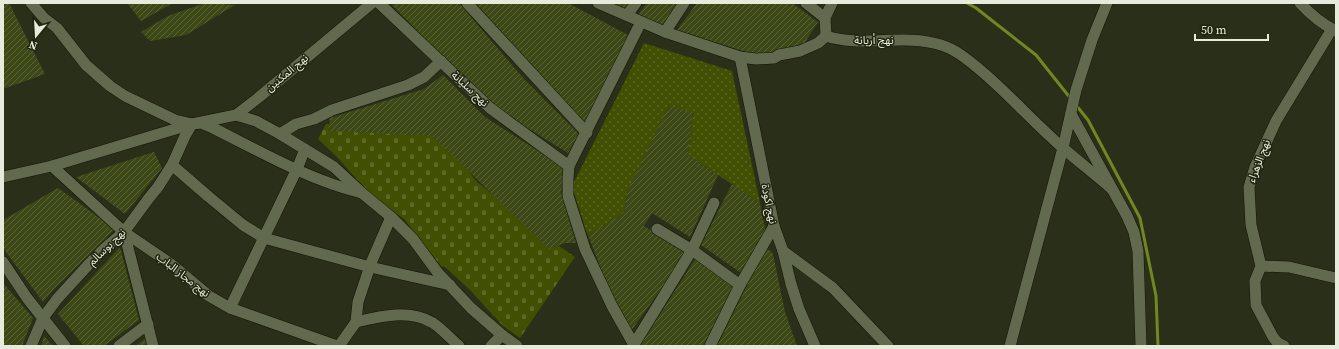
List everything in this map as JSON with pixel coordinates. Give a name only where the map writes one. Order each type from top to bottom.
[{"type":"street","points":[[31,3],[44,18],[57,28],[86,64],[110,86],[125,96],[175,120],[192,124],[201,124],[213,128],[340,188],[362,193]]},
{"type":"street","name":"نهج المكنين","points":[[4,176],[52,166],[192,124],[236,115],[372,3]]},
{"type":"street","name":"نهج سليانة","points":[[379,3],[490,108],[569,166]]},
{"type":"street","points":[[467,3],[587,132]]},
{"type":"street","points":[[598,3],[665,32],[740,57],[756,59],[774,58],[779,55],[800,51],[818,43],[826,36],[825,18],[832,3]]},
{"type":"street","points":[[627,15],[636,3]]},
{"type":"street","points":[[665,32],[684,3]]},
{"type":"street","points":[[806,3],[825,18]]},
{"type":"street","points":[[1010,346],[1083,68],[1108,3]]},
{"type":"street","points":[[1300,3],[1316,18],[1334,30]]},
{"type":"street","points":[[641,22],[569,166],[568,178],[568,196],[585,249],[612,306],[633,345],[692,250],[714,203]]},
{"type":"street","name":"نهج الزهراء","points":[[1261,266],[1251,225],[1249,187],[1255,167],[1276,121],[1334,30]]},
{"type":"street","name":"نهج أريانة","points":[[826,36],[837,40],[869,42],[902,40],[928,42],[950,49],[968,60],[995,82],[1063,148],[1112,189]]},
{"type":"street","name":"نهج اكودة","points":[[740,57],[774,226],[783,251],[797,303],[815,346]]},
{"type":"street","points":[[280,134],[296,124],[314,119],[332,110],[408,85],[424,77],[441,61]]},
{"type":"street","points":[[1071,114],[1127,216],[1134,232],[1138,251],[1141,346]]},
{"type":"street","points":[[236,115],[256,121],[334,167],[391,217],[412,239],[438,273],[471,308],[496,343],[517,346]]},
{"type":"street","name":"نهج بوسالم","points":[[31,346],[43,318],[79,275],[105,248],[124,232],[158,187],[172,165],[192,124]]},
{"type":"street","points":[[230,308],[297,169],[305,149]]},
{"type":"street","points":[[172,165],[237,220],[264,238],[450,285]]},
{"type":"street","name":"نهج مجاز الباب","points":[[52,166],[124,232],[172,264],[209,296],[230,308],[338,346]]},
{"type":"street","points":[[338,346],[356,322],[358,302],[370,266],[391,217]]},
{"type":"street","points":[[710,346],[740,286],[774,226]]},
{"type":"street","points":[[657,229],[692,250],[740,286]]},
{"type":"street","points":[[124,232],[153,346]]},
{"type":"street","points":[[783,251],[833,288],[888,346]]},
{"type":"street","points":[[3,262],[27,298],[65,346]]},
{"type":"street","points":[[1284,346],[1278,343],[1273,337],[1256,305],[1255,281],[1261,266],[1289,267],[1336,278]]},
{"type":"street","points":[[356,322],[382,316],[403,314],[418,317],[433,323],[459,346]]},
{"type":"street","points":[[119,346],[148,324]]},
{"type":"green space","points":[[644,43],[732,71],[760,203],[688,155],[693,112],[627,192],[624,213],[588,235],[572,186]]},
{"type":"green space","points":[[326,124],[410,130],[435,129],[477,182],[575,257],[520,338],[503,326],[470,290],[444,266],[442,267],[404,219],[371,195],[337,157],[318,139]]},
{"type":"building","points":[[3,3],[9,3],[45,74],[3,89]]},
{"type":"building","points":[[127,3],[173,3],[141,21]]},
{"type":"building","points":[[205,3],[235,5],[186,35],[150,41],[141,32],[168,16]]},
{"type":"building","points":[[394,3],[459,3],[524,79],[579,134],[568,153],[492,106],[392,5]]},
{"type":"building","points":[[475,3],[568,3],[630,36],[585,123]]},
{"type":"building","points":[[607,3],[630,3],[623,12]]},
{"type":"building","points":[[647,3],[679,3],[663,26],[637,16]]},
{"type":"building","points":[[697,3],[792,3],[818,22],[802,47],[770,58],[749,53],[677,30]]},
{"type":"building","points":[[443,75],[485,117],[563,167],[561,193],[576,243],[565,243],[549,249],[432,136],[328,131],[330,118],[424,89]]},
{"type":"building","points":[[668,106],[693,112],[688,155],[718,175],[690,237],[652,213],[644,226],[687,253],[631,331],[608,287],[588,235],[624,213],[627,192]]},
{"type":"building","points":[[154,152],[162,168],[125,214],[76,177]]},
{"type":"building","points":[[732,184],[760,203],[766,233],[744,275],[701,245]]},
{"type":"building","points":[[58,188],[115,229],[54,289],[43,302],[3,248],[3,220]]},
{"type":"building","points":[[120,247],[139,320],[104,346],[84,346],[58,314]]},
{"type":"building","points":[[766,247],[773,254],[785,312],[797,346],[717,346]]},
{"type":"building","points":[[697,256],[734,287],[703,346],[640,346]]},
{"type":"building","points":[[3,283],[33,318],[22,346],[3,346]]},
{"type":"building","points":[[44,336],[53,346],[41,346]]},
{"type":"building","points":[[145,339],[147,346],[135,346]]},
{"type":"waterway","points":[[967,3],[976,8],[1036,55],[1071,99]]},
{"type":"waterway","points":[[1076,105],[1088,120],[1140,218],[1156,296],[1158,346]]}]
